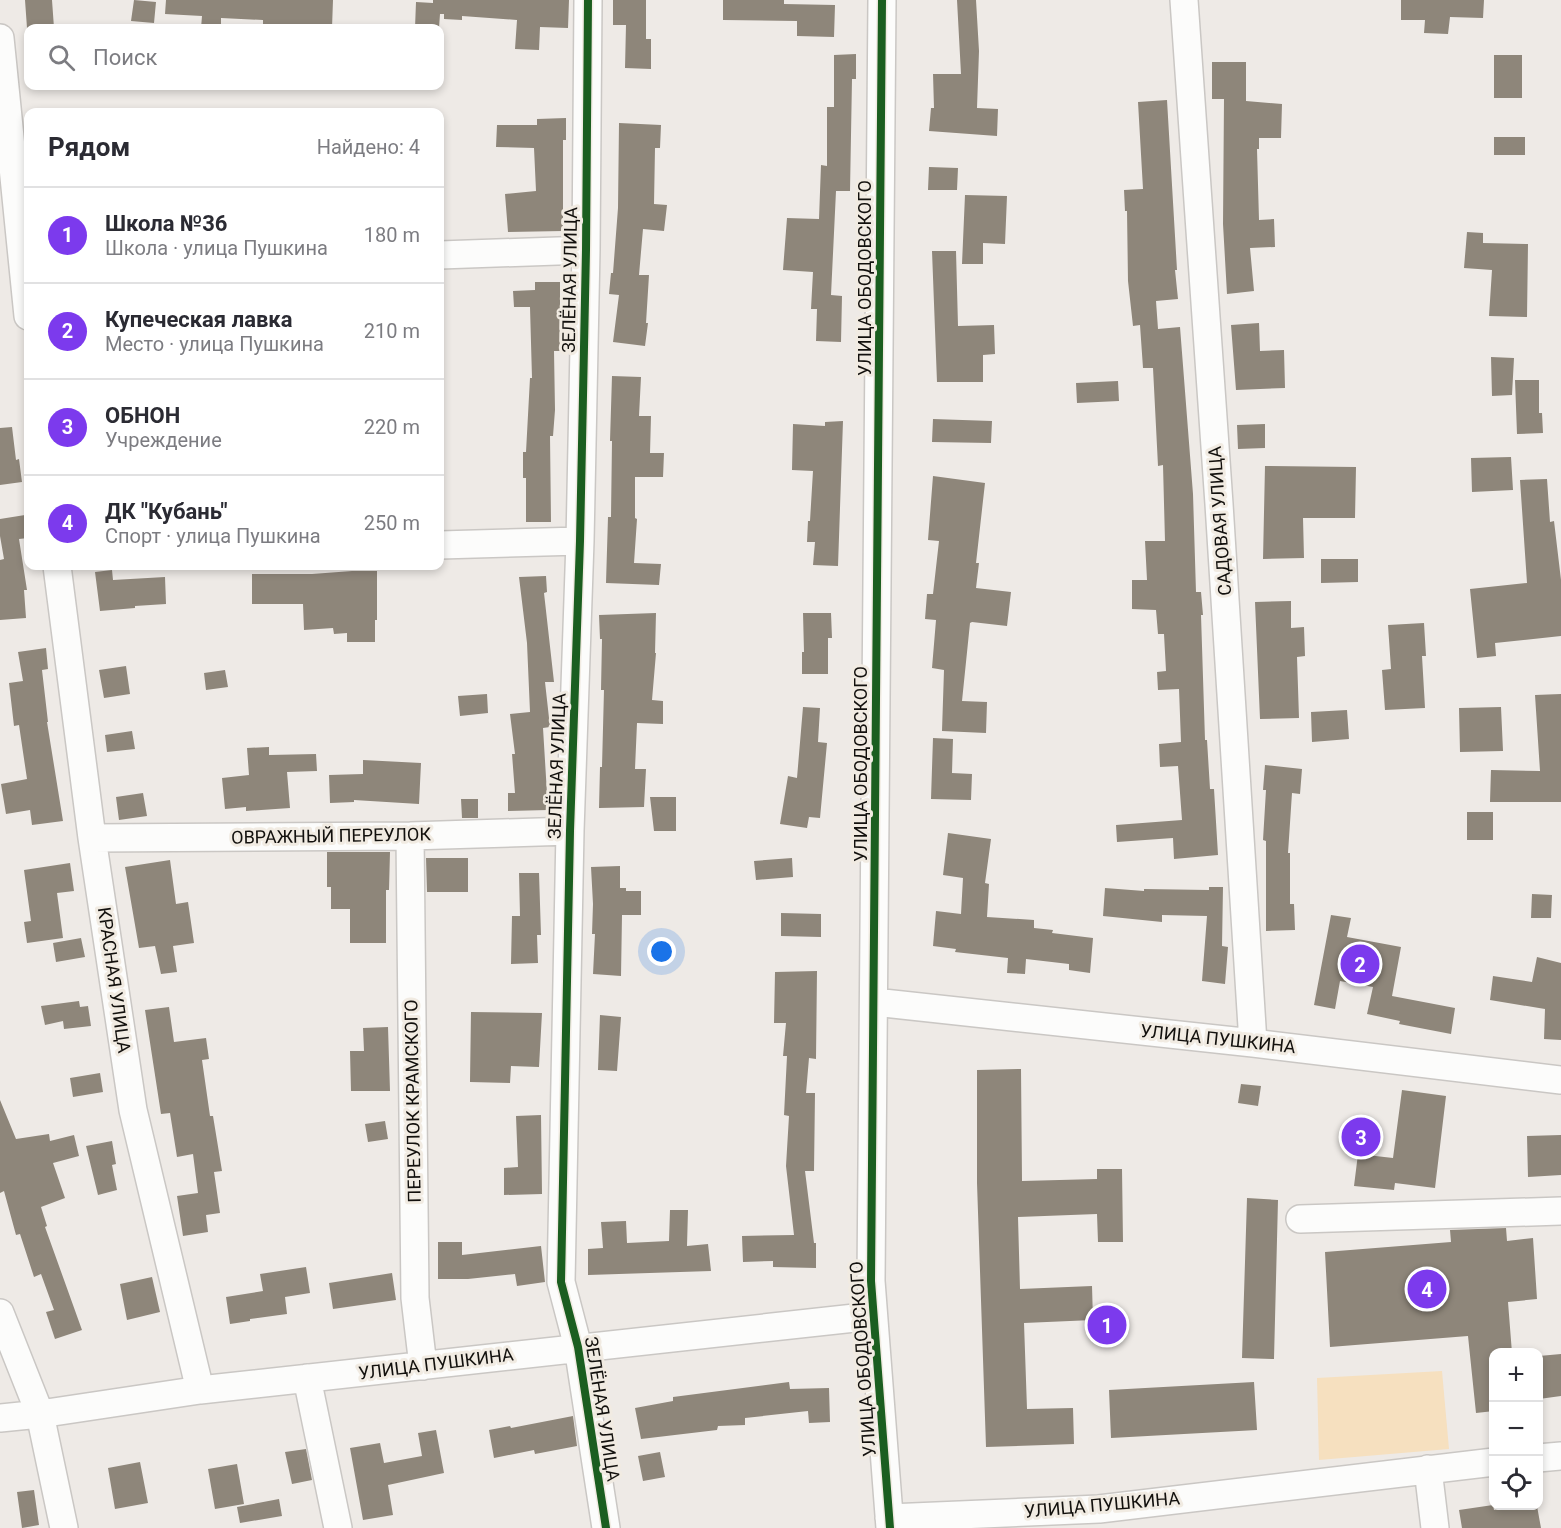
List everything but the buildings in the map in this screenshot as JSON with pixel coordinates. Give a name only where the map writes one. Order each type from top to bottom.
[{"type":"street","name":"ЗЕЛЁНАЯ УЛИЦА","points":[[588,0],[580,541],[570,831],[561,1282],[578,1347],[606,1528]]},
{"type":"street","name":"УЛИЦА ОБОДОВСКОГО","points":[[882,0],[871,1281],[889,1523]]},
{"type":"street","name":"САДОВАЯ УЛИЦА","points":[[1184,0],[1220,504],[1253,1043]]},
{"type":"street","points":[[0,38],[24,253]]},
{"type":"street","points":[[444,255],[586,250]]},
{"type":"street","points":[[444,545],[580,541]]},
{"type":"street","name":"КРАСНАЯ УЛИЦА","points":[[58,570],[92,838],[133,1110],[200,1390]]},
{"type":"street","name":"ОВРАЖНЫЙ ПЕРЕУЛОК","points":[[92,838],[410,836],[570,831]]},
{"type":"street","name":"ПЕРЕУЛОК КРАМСКОГО","points":[[410,836],[415,1298],[423,1366]]},
{"type":"street","name":"УЛИЦА ПУШКИНА","points":[[874,1002],[1253,1043],[1561,1080]]},
{"type":"street","points":[[1300,1219],[1561,1211]]},
{"type":"street","points":[[0,1313],[40,1414],[64,1528]]},
{"type":"street","name":"УЛИЦА ПУШКИНА","points":[[0,1418],[200,1390],[873,1316]]},
{"type":"street","points":[[307,1378],[338,1528]]},
{"type":"street","points":[[1543,1458],[1561,1456]]},
{"type":"street","name":"УЛИЦА ПУШКИНА","points":[[889,1523],[1100,1518],[1428,1469],[1489,1463]]},
{"type":"street","points":[[1428,1469],[1435,1528]]},
{"type":"shaded area","points":[[1442,1371],[1449,1449],[1319,1460],[1317,1378]]},
{"type":"cycle path","points":[[588,0],[580,541],[570,831],[561,1282],[578,1347],[606,1528]]},
{"type":"cycle path","points":[[882,0],[871,1281],[890,1528]]},
{"type":"place","name":"Купеческая лавка","points":[[1360,964]]},
{"type":"place","name":"ОБНОН","points":[[1361,1137]]},
{"type":"place","name":"ДК \"Кубань\"","points":[[1427,1289]]},
{"type":"place","name":"Школа №36","points":[[1107,1325]]}]
